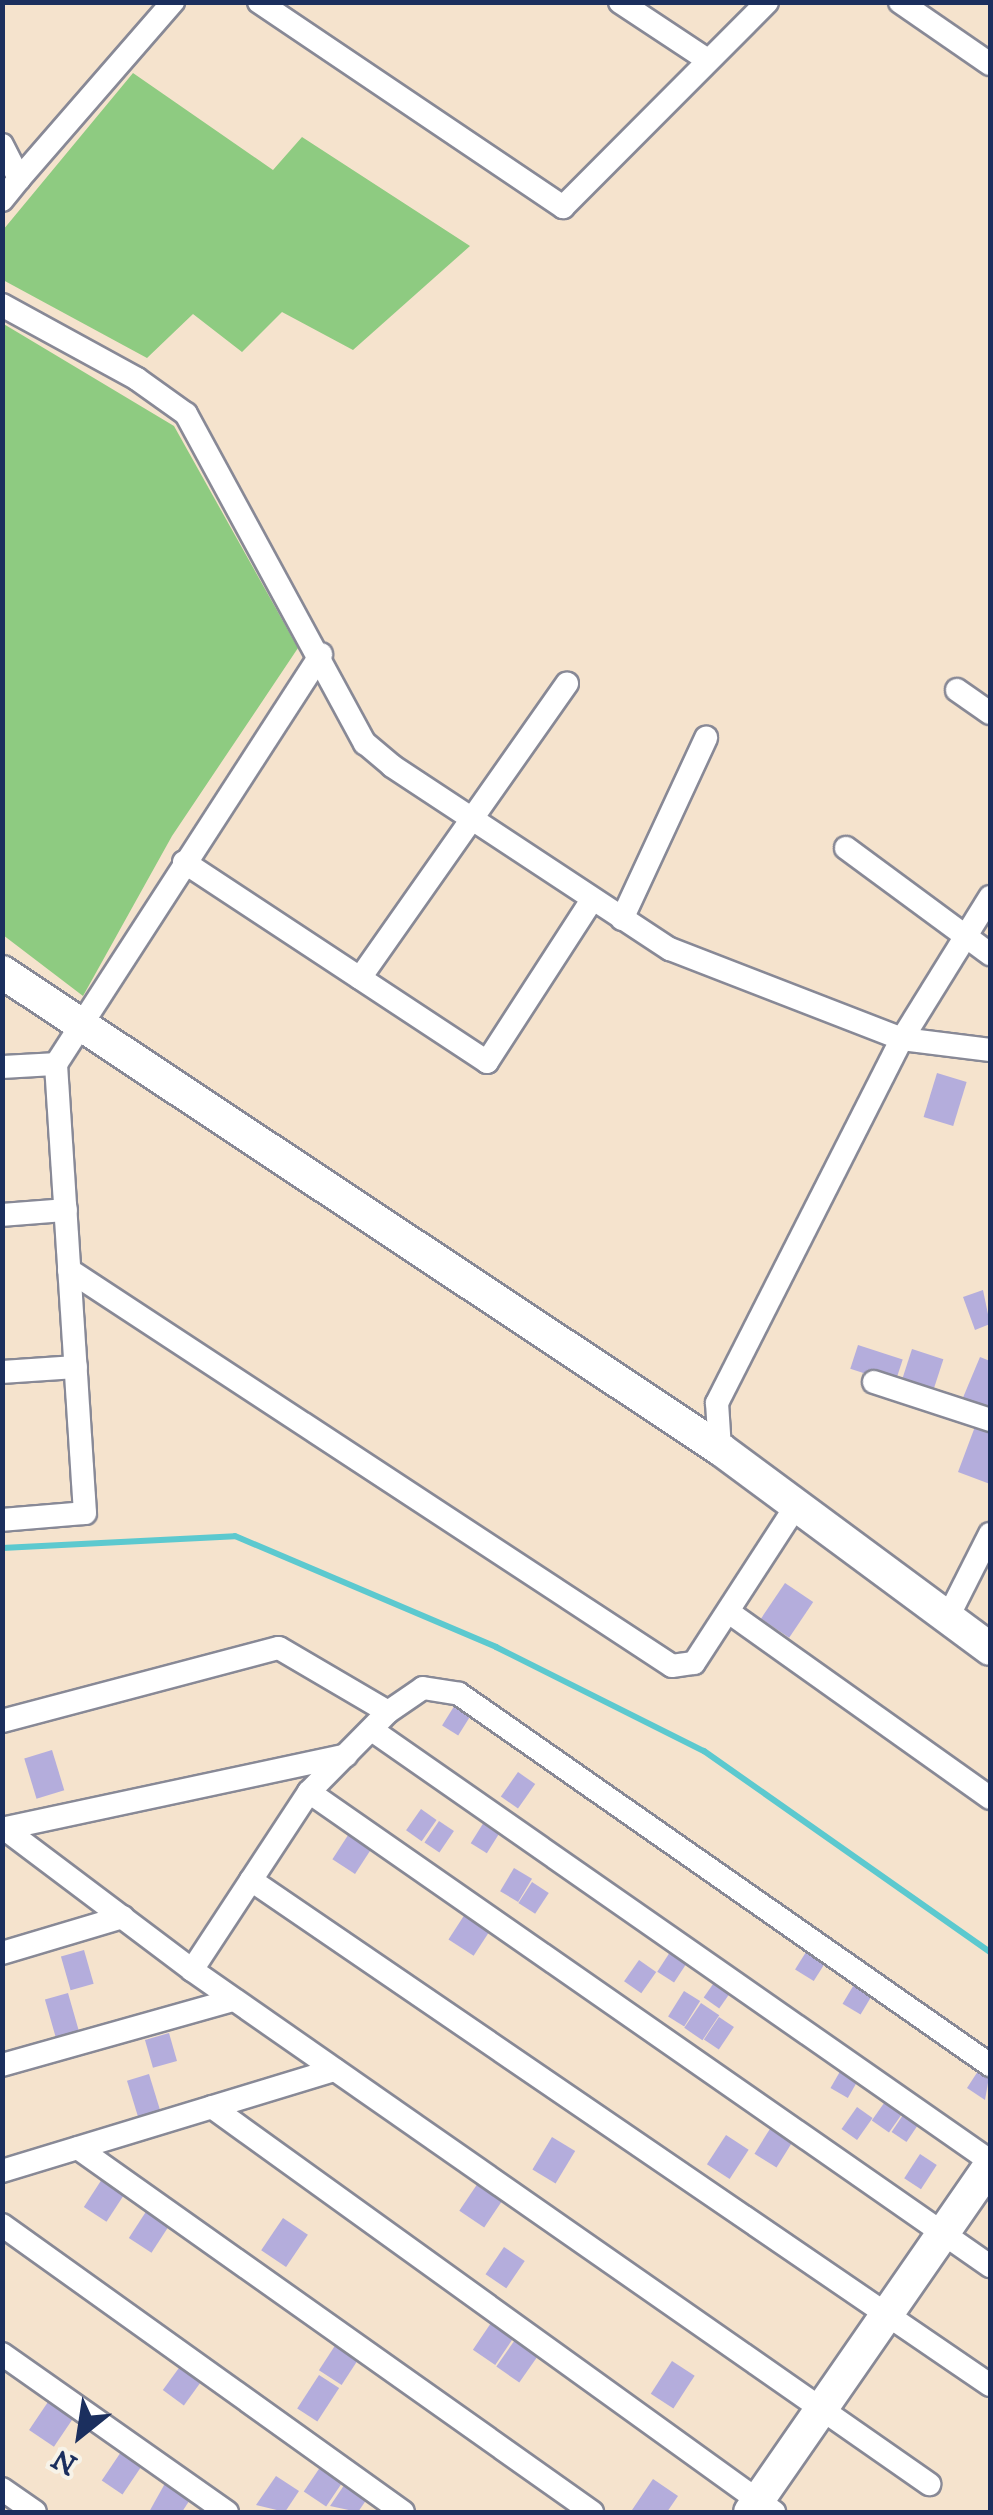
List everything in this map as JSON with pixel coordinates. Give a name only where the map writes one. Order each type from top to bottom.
[{"type":"street","points":[[2,200],[172,2]]},
{"type":"street","points":[[259,2],[562,207],[767,2]]},
{"type":"street","points":[[620,2],[706,59]]},
{"type":"street","points":[[900,2],[990,64]]},
{"type":"street","points":[[2,145],[19,178]]},
{"type":"street","points":[[2,305],[138,378],[186,414],[321,654],[365,743],[471,820],[670,949],[902,1039],[990,1050]]},
{"type":"street","points":[[2,1520],[85,1513],[56,1064],[84,1030],[184,862],[321,654]]},
{"type":"street","points":[[360,978],[567,683]]},
{"type":"street","points":[[957,690],[990,712]]},
{"type":"street","points":[[622,919],[706,738]]},
{"type":"street","points":[[846,848],[990,954]]},
{"type":"street","points":[[184,862],[487,1062],[592,900]]},
{"type":"street","points":[[720,1449],[717,1403],[902,1039],[990,897]]},
{"type":"street","points":[[2,972],[720,1449],[990,1648]]},
{"type":"street","points":[[2,1067],[56,1064]]},
{"type":"street","points":[[2,1216],[66,1210]]},
{"type":"street","points":[[70,1270],[672,1666],[694,1662],[796,1506]]},
{"type":"street","points":[[2,1372],[76,1367]]},
{"type":"street","points":[[874,1382],[990,1420]]},
{"type":"street","points":[[948,1617],[990,1534]]},
{"type":"street","points":[[730,1612],[990,1798]]},
{"type":"street","points":[[2,1720],[266,1648],[290,1651],[388,1712]]},
{"type":"street","points":[[192,1970],[309,1792],[388,1712],[423,1688],[459,1694],[990,2065]]},
{"type":"street","points":[[212,2108],[761,2509],[821,2410],[990,2163],[372,1730]]},
{"type":"street","points":[[4,1829],[346,1754]]},
{"type":"street","points":[[309,1792],[990,2266]]},
{"type":"street","points":[[4,1829],[234,2000],[930,2484]]},
{"type":"street","points":[[251,1880],[990,2385]]},
{"type":"street","points":[[2,1953],[123,1917]]},
{"type":"street","points":[[2,2064],[234,2000]]},
{"type":"street","points":[[2,2171],[335,2070]]},
{"type":"street","points":[[78,2148],[592,2512]]},
{"type":"street","points":[[2,2225],[403,2512]]},
{"type":"street","points":[[2,2354],[227,2512]]},
{"type":"street","points":[[2,2489],[35,2512]]},
{"type":"green space","points":[[133,73],[273,170],[302,137],[470,246],[353,350],[282,312],[242,352],[193,314],[147,358],[3,280],[3,230]]},
{"type":"green space","points":[[2,323],[174,426],[298,648],[172,836],[83,996],[3,935]]},
{"type":"building","points":[[937,1073],[967,1082],[953,1126],[924,1117]]},
{"type":"building","points":[[983,1290],[990,1324],[975,1330],[963,1297]]},
{"type":"building","points":[[858,1345],[903,1360],[895,1383],[850,1369]]},
{"type":"building","points":[[912,1349],[943,1359],[934,1389],[902,1378]]},
{"type":"building","points":[[980,1357],[990,1361],[990,1412],[962,1400]]},
{"type":"building","points":[[976,1424],[990,1430],[990,1484],[958,1472]]},
{"type":"building","points":[[785,1583],[813,1602],[789,1638],[761,1619]]},
{"type":"building","points":[[458,1700],[474,1710],[458,1736],[442,1725]]},
{"type":"building","points":[[52,1750],[64,1790],[37,1799],[24,1758]]},
{"type":"building","points":[[518,1772],[535,1784],[518,1809],[501,1797]]},
{"type":"building","points":[[421,1809],[437,1820],[422,1841],[406,1830]]},
{"type":"building","points":[[439,1821],[454,1831],[439,1853],[424,1843]]},
{"type":"building","points":[[484,1822],[500,1832],[487,1853],[471,1843]]},
{"type":"building","points":[[352,1829],[375,1844],[355,1874],[332,1859]]},
{"type":"building","points":[[514,1868],[532,1879],[518,1902],[500,1891]]},
{"type":"building","points":[[532,1882],[549,1893],[535,1914],[518,1903]]},
{"type":"building","points":[[467,1911],[492,1927],[474,1956],[448,1940]]},
{"type":"building","points":[[811,1944],[830,1956],[814,1981],[795,1969]]},
{"type":"building","points":[[672,1949],[689,1960],[674,1983],[657,1972]]},
{"type":"building","points":[[84,1950],[94,1984],[71,1990],[61,1957]]},
{"type":"building","points":[[639,1960],[656,1972],[641,1993],[624,1981]]},
{"type":"building","points":[[718,1977],[734,1988],[719,2008],[704,1997]]},
{"type":"building","points":[[858,1978],[876,1989],[861,2015],[843,2004]]},
{"type":"building","points":[[684,1991],[700,2001],[684,2027],[668,2016]]},
{"type":"building","points":[[68,1993],[79,2031],[56,2038],[45,2000]]},
{"type":"building","points":[[701,2003],[719,2015],[702,2040],[684,2028]]},
{"type":"building","points":[[719,2017],[734,2027],[719,2049],[704,2039]]},
{"type":"building","points":[[169,2033],[177,2061],[153,2068],[145,2040]]},
{"type":"building","points":[[982,2065],[990,2071],[985,2100],[967,2088]]},
{"type":"building","points":[[842,2068],[859,2078],[848,2098],[831,2088]]},
{"type":"building","points":[[149,2074],[162,2117],[140,2124],[127,2081]]},
{"type":"building","points":[[889,2096],[906,2108],[889,2133],[872,2121]]},
{"type":"building","points":[[857,2107],[873,2118],[857,2140],[842,2129]]},
{"type":"building","points":[[905,2112],[920,2122],[907,2142],[892,2132]]},
{"type":"building","points":[[773,2124],[795,2138],[777,2167],[754,2154]]},
{"type":"building","points":[[726,2135],[749,2150],[730,2179],[707,2164]]},
{"type":"building","points":[[552,2137],[575,2151],[556,2183],[532,2170]]},
{"type":"building","points":[[920,2154],[937,2165],[921,2189],[904,2178]]},
{"type":"building","points":[[104,2176],[127,2191],[106,2222],[84,2207]]},
{"type":"building","points":[[480,2180],[505,2197],[484,2227],[459,2211]]},
{"type":"building","points":[[149,2207],[172,2222],[151,2253],[129,2238]]},
{"type":"building","points":[[283,2218],[308,2235],[286,2267],[261,2250]]},
{"type":"building","points":[[504,2247],[525,2261],[506,2288],[486,2274]]},
{"type":"building","points":[[493,2320],[515,2335],[495,2365],[473,2350]]},
{"type":"building","points":[[517,2337],[540,2353],[519,2383],[496,2366]]},
{"type":"building","points":[[338,2341],[361,2356],[342,2385],[319,2370]]},
{"type":"building","points":[[184,2361],[205,2376],[184,2405],[163,2390]]},
{"type":"building","points":[[672,2361],[695,2376],[673,2408],[651,2394]]},
{"type":"building","points":[[319,2375],[339,2388],[317,2422],[297,2409]]},
{"type":"building","points":[[52,2396],[77,2413],[54,2447],[29,2430]]},
{"type":"building","points":[[123,2449],[144,2463],[122,2494],[102,2481]]},
{"type":"building","points":[[325,2460],[347,2475],[326,2507],[304,2492]]},
{"type":"building","points":[[276,2476],[299,2491],[285,2512],[256,2505]]},
{"type":"building","points":[[168,2478],[193,2495],[182,2512],[149,2512]]},
{"type":"building","points":[[349,2478],[371,2493],[358,2512],[330,2506]]},
{"type":"building","points":[[653,2479],[678,2496],[667,2512],[632,2510]]},
{"type":"waterway","points":[[2,1548],[235,1536],[496,1647],[704,1751],[990,1952]]}]
